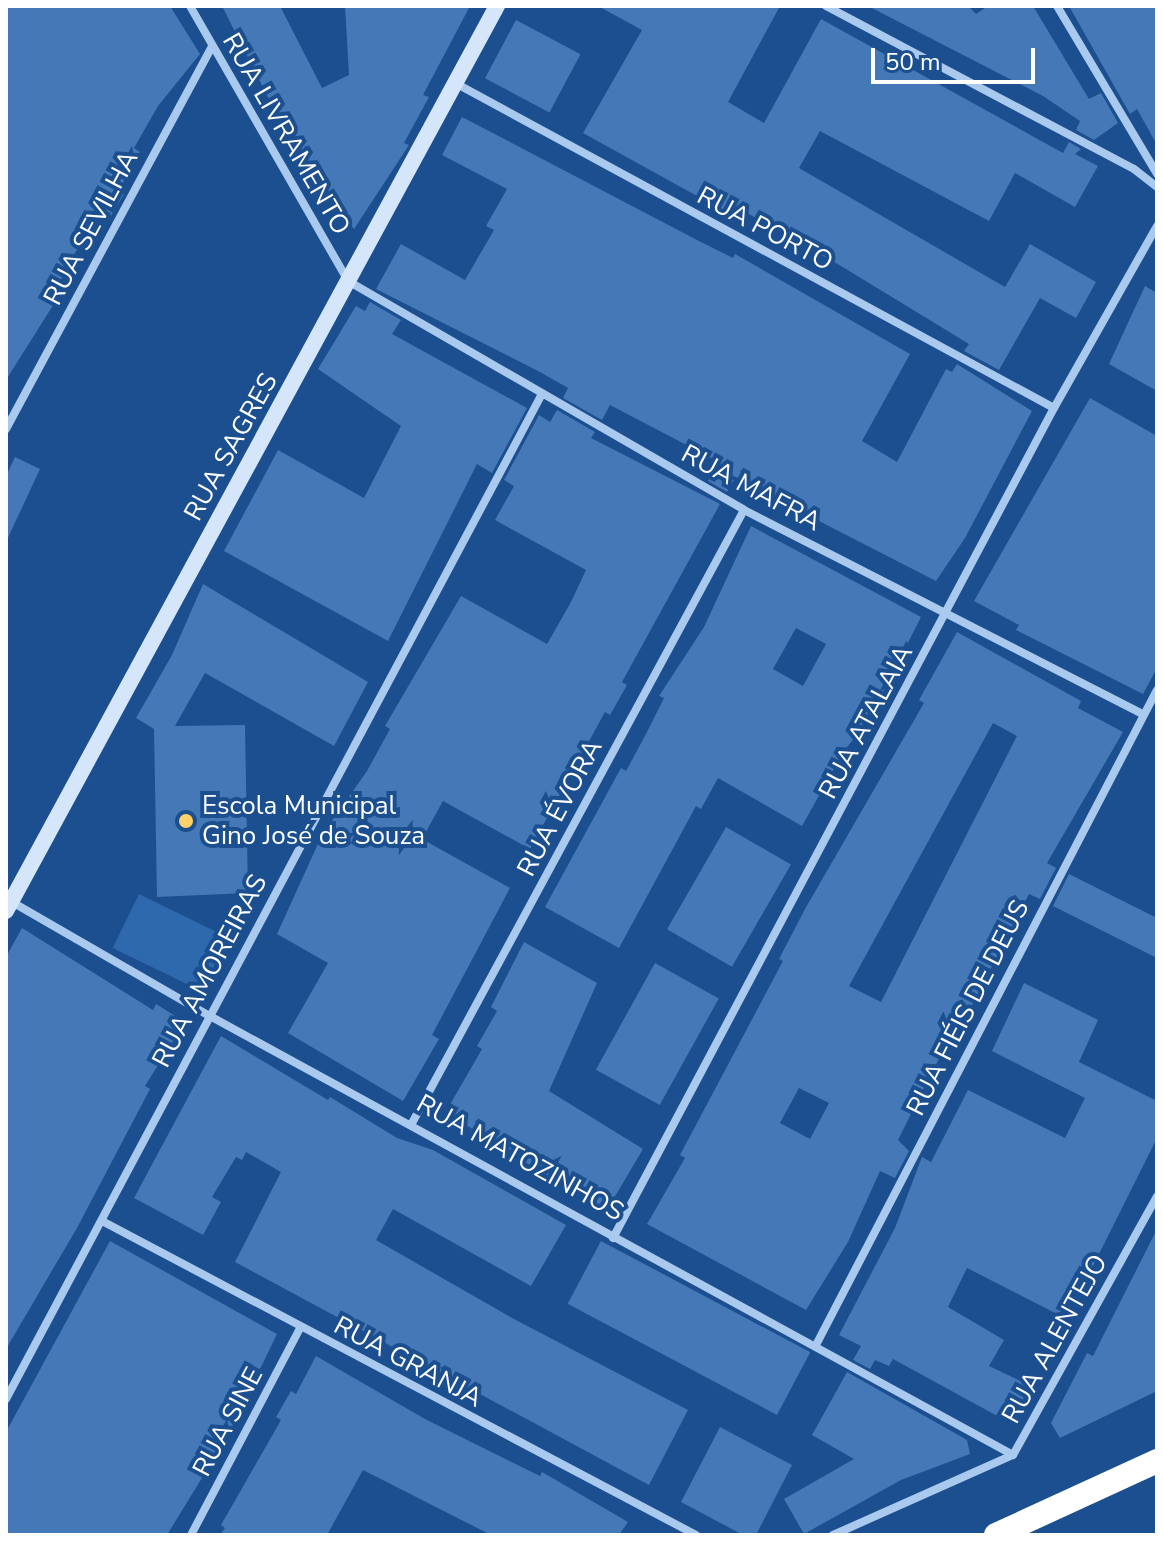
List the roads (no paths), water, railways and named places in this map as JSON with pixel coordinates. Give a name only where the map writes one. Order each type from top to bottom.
[{"type":"highway","points":[[996,1535],[1157,1461]]},
{"type":"street","name":"RUA LIVRAMENTO","points":[[190,6],[348,281]]},
{"type":"street","name":"RUA SAGRES","points":[[8,903],[497,6]]},
{"type":"street","points":[[826,6],[1134,169],[1157,187]]},
{"type":"street","points":[[1057,6],[1157,174]]},
{"type":"street","name":"RUA SEVILHA","points":[[6,429],[212,46]]},
{"type":"street","name":"RUA PORTO","points":[[457,84],[1054,408]]},
{"type":"street","name":"RUA ATALAIA","points":[[613,1238],[1054,408],[1157,226]]},
{"type":"street","name":"RUA MAFRA","points":[[348,281],[744,510],[1143,714]]},
{"type":"street","name":"RUA AMOREIRAS","points":[[6,1399],[208,1015],[542,394]]},
{"type":"street","name":"RUA ÉVORA","points":[[411,1125],[744,510]]},
{"type":"street","name":"RUA FIÉIS DE DEUS","points":[[816,1345],[1157,690]]},
{"type":"street","name":"RUA MATOZINHOS","points":[[8,903],[1013,1455]]},
{"type":"street","name":"RUA ALENTEJO","points":[[833,1535],[1013,1455],[1157,1196]]},
{"type":"street","name":"RUA GRANJA","points":[[102,1221],[696,1535]]},
{"type":"street","name":"RUA SINE","points":[[191,1535],[300,1328]]},
{"type":"place","name":"Escola Municipal Gino José de Souza","points":[[186,821]]}]
